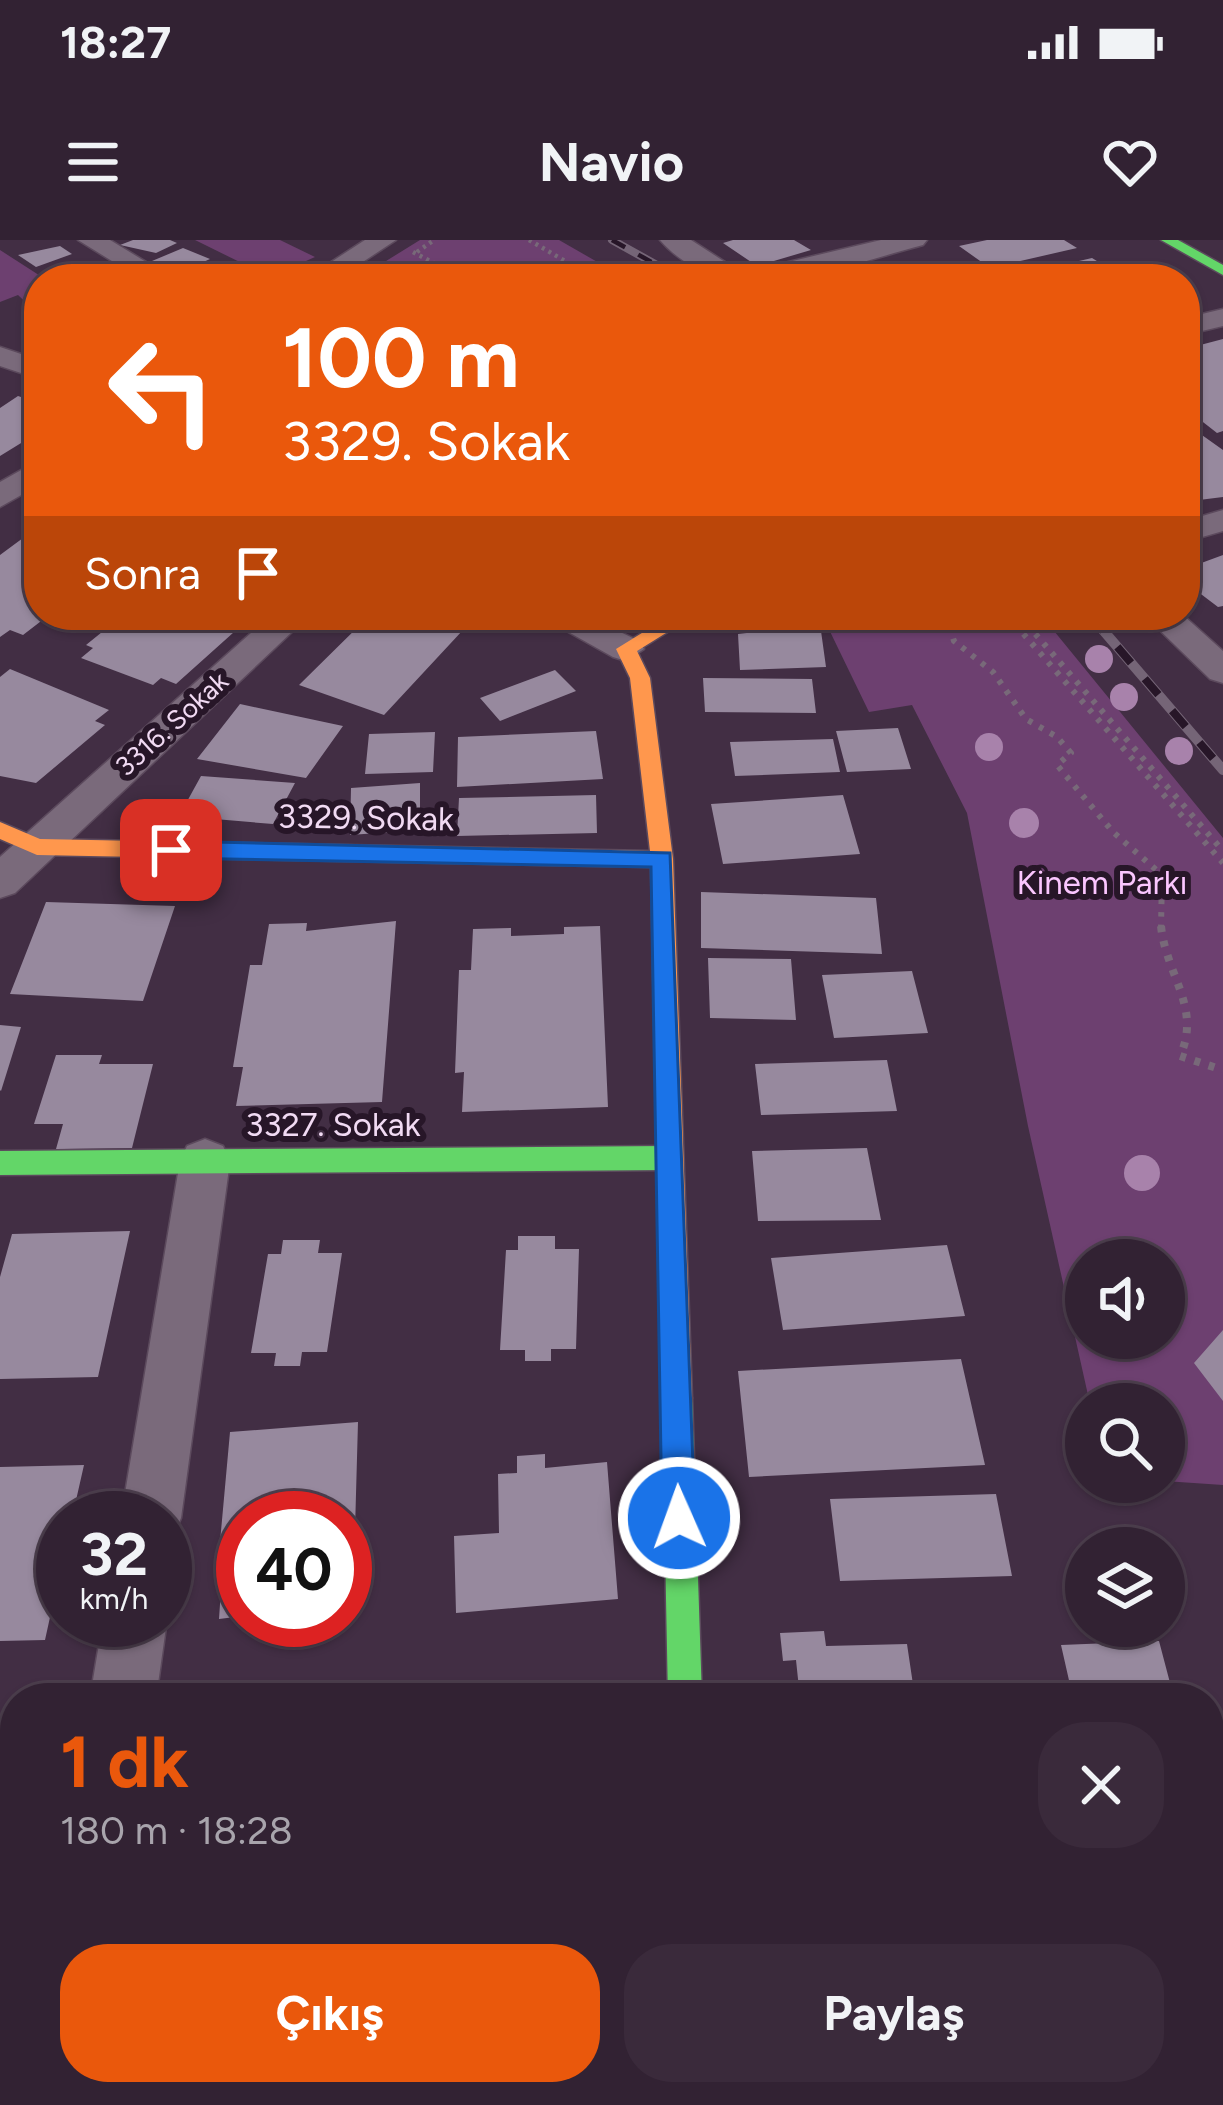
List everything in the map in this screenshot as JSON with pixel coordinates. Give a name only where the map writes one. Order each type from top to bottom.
[{"type":"main road","points":[[1168,240],[1223,272]]},
{"type":"main road","points":[[659,630],[626,649],[640,678],[662,859],[666,1158],[684,1683]]},
{"type":"main road","name":"3329. Sokak","points":[[0,830],[37,847],[662,859]]},
{"type":"main road","name":"3327. Sokak","points":[[0,1162],[666,1158]]},
{"type":"street","points":[[91,240],[134,264]]},
{"type":"street","points":[[673,240],[710,264]]},
{"type":"street","points":[[812,264],[914,240]]},
{"type":"street","points":[[342,264],[380,241]]},
{"type":"street","name":"3316. Sokak","points":[[0,882],[276,630]]},
{"type":"street","points":[[587,630],[626,649]]},
{"type":"street","points":[[1179,630],[1223,670]]},
{"type":"street","points":[[155,1491],[205,1160]]},
{"type":"street","points":[[126,1683],[131,1647]]},
{"type":"path","points":[[520,240],[561,264]]},
{"type":"path","points":[[529,240],[570,264]]},
{"type":"path","points":[[950,630],[954,641],[994,672],[1026,719],[1058,737],[1071,753],[1057,765],[1113,832],[1162,875],[1166,960],[1192,1013],[1192,1033],[1180,1056],[1223,1070]]},
{"type":"path","points":[[1020,630],[1223,862]]},
{"type":"path","points":[[1032,630],[1223,851]]},
{"type":"green space","points":[[195,240],[280,240],[315,257],[299,264],[244,264]]},
{"type":"green space","points":[[420,240],[559,240],[601,264],[381,264]]},
{"type":"green space","points":[[0,250],[24,265],[24,301],[18,295],[0,302]]},
{"type":"green space","name":"Kinem Parkı","points":[[829,630],[1053,630],[1223,838],[1223,1485],[1185,1482],[1185,1383],[1085,1383],[1080,1359],[1185,1359],[1185,1239],[1065,1239],[1065,1292],[967,813],[912,705],[869,712]]},
{"type":"building","points":[[133,240],[177,243],[156,253],[120,245]]},
{"type":"building","points":[[794,240],[811,250],[754,264],[723,243]]},
{"type":"building","points":[[987,240],[1064,240],[1077,248],[1007,264],[984,264],[959,246]]},
{"type":"building","points":[[60,246],[72,254],[44,264],[32,264],[18,255]]},
{"type":"building","points":[[183,248],[210,259],[199,264],[152,261]]},
{"type":"building","points":[[1092,258],[1102,264],[1066,264]]},
{"type":"building","points":[[1223,339],[1223,431],[1217,433],[1200,420],[1200,345]]},
{"type":"building","points":[[18,396],[24,398],[24,441],[0,456],[0,408]]},
{"type":"building","points":[[1200,434],[1223,450],[1223,497],[1200,500]]},
{"type":"building","points":[[24,538],[24,630],[30,630],[23,635],[10,630],[0,637],[0,555]]},
{"type":"building","points":[[1223,555],[1223,606],[1200,593],[1200,563]]},
{"type":"building","points":[[104,630],[236,630],[176,684],[161,678],[153,685],[81,658],[93,648],[86,645]]},
{"type":"building","points":[[355,630],[463,630],[384,715],[299,685]]},
{"type":"building","points":[[821,631],[826,667],[740,670],[738,634]]},
{"type":"building","points":[[10,669],[109,710],[95,721],[105,725],[36,783],[0,776],[0,677]]},
{"type":"building","points":[[555,670],[576,691],[500,721],[480,698]]},
{"type":"building","points":[[703,678],[812,679],[816,713],[705,712]]},
{"type":"building","points":[[240,704],[343,726],[306,778],[197,759]]},
{"type":"building","points":[[898,728],[911,769],[847,772],[836,731]]},
{"type":"building","points":[[596,731],[603,779],[457,787],[458,737]]},
{"type":"building","points":[[435,732],[433,772],[365,774],[369,734]]},
{"type":"building","points":[[833,739],[840,772],[735,776],[730,742]]},
{"type":"building","points":[[201,776],[295,783],[273,824],[179,816]]},
{"type":"building","points":[[420,783],[420,830],[350,835],[351,788]]},
{"type":"building","points":[[596,795],[597,833],[457,836],[459,798]]},
{"type":"building","points":[[843,795],[860,854],[723,864],[711,804]]},
{"type":"building","points":[[701,892],[876,898],[882,954],[701,948]]},
{"type":"building","points":[[46,902],[175,906],[143,1001],[10,994]]},
{"type":"building","points":[[396,921],[382,1102],[236,1106],[243,1067],[233,1067],[250,965],[262,965],[269,924],[307,923],[306,931]]},
{"type":"building","points":[[600,926],[608,1107],[462,1112],[464,1072],[455,1073],[459,970],[471,970],[473,929],[511,928],[511,936],[564,934],[564,927]]},
{"type":"building","points":[[708,958],[791,959],[796,1020],[710,1018]]},
{"type":"building","points":[[912,971],[928,1033],[834,1038],[822,975]]},
{"type":"building","points":[[0,1025],[21,1027],[1,1091],[0,1090]]},
{"type":"building","points":[[56,1055],[102,1055],[99,1064],[153,1064],[132,1148],[56,1149],[63,1124],[34,1124]]},
{"type":"building","points":[[887,1060],[897,1111],[761,1115],[755,1064]]},
{"type":"building","points":[[867,1148],[881,1220],[758,1221],[752,1151]]},
{"type":"building","points":[[130,1231],[98,1377],[0,1379],[0,1277],[12,1234]]},
{"type":"building","points":[[518,1236],[555,1236],[555,1249],[579,1249],[576,1349],[551,1349],[551,1361],[525,1361],[525,1350],[500,1350],[506,1250],[518,1250]]},
{"type":"building","points":[[283,1240],[320,1240],[318,1253],[342,1253],[327,1352],[302,1352],[300,1366],[274,1366],[276,1353],[251,1353],[268,1254],[281,1254]]},
{"type":"building","points":[[947,1245],[965,1316],[783,1330],[771,1258]]},
{"type":"building","points":[[1223,1330],[1223,1401],[1194,1363]]},
{"type":"building","points":[[961,1359],[985,1465],[749,1477],[738,1371]]},
{"type":"building","points":[[358,1422],[356,1491],[225,1491],[230,1432]]},
{"type":"building","points":[[545,1454],[545,1468],[607,1462],[618,1599],[456,1613],[454,1536],[499,1533],[498,1474],[517,1473],[517,1456]]},
{"type":"building","points":[[84,1465],[78,1491],[36,1491],[36,1640],[0,1641],[0,1467]]},
{"type":"building","points":[[996,1494],[1012,1576],[840,1581],[830,1499]]},
{"type":"building","points":[[824,1631],[826,1646],[907,1644],[913,1683],[798,1683],[796,1660],[783,1661],[780,1633]]},
{"type":"building","points":[[1061,1645],[1161,1647],[1170,1683],[1070,1683]]},
{"type":"railway","points":[[612,240],[655,264]]},
{"type":"railway","points":[[1103,630],[1223,770]]},
{"type":"traffic: fast","points":[[1168,240],[1223,271]]},
{"type":"traffic: fast","points":[[0,1163],[666,1158]]},
{"type":"traffic: fast","points":[[677,1398],[685,1683]]},
{"type":"traffic: slow","points":[[659,630],[626,649],[640,678],[662,859],[677,1398]]},
{"type":"traffic: slow","points":[[0,830],[37,847],[662,859]]},
{"type":"route","points":[[171,850],[662,859],[666,1158],[679,1518]]}]
